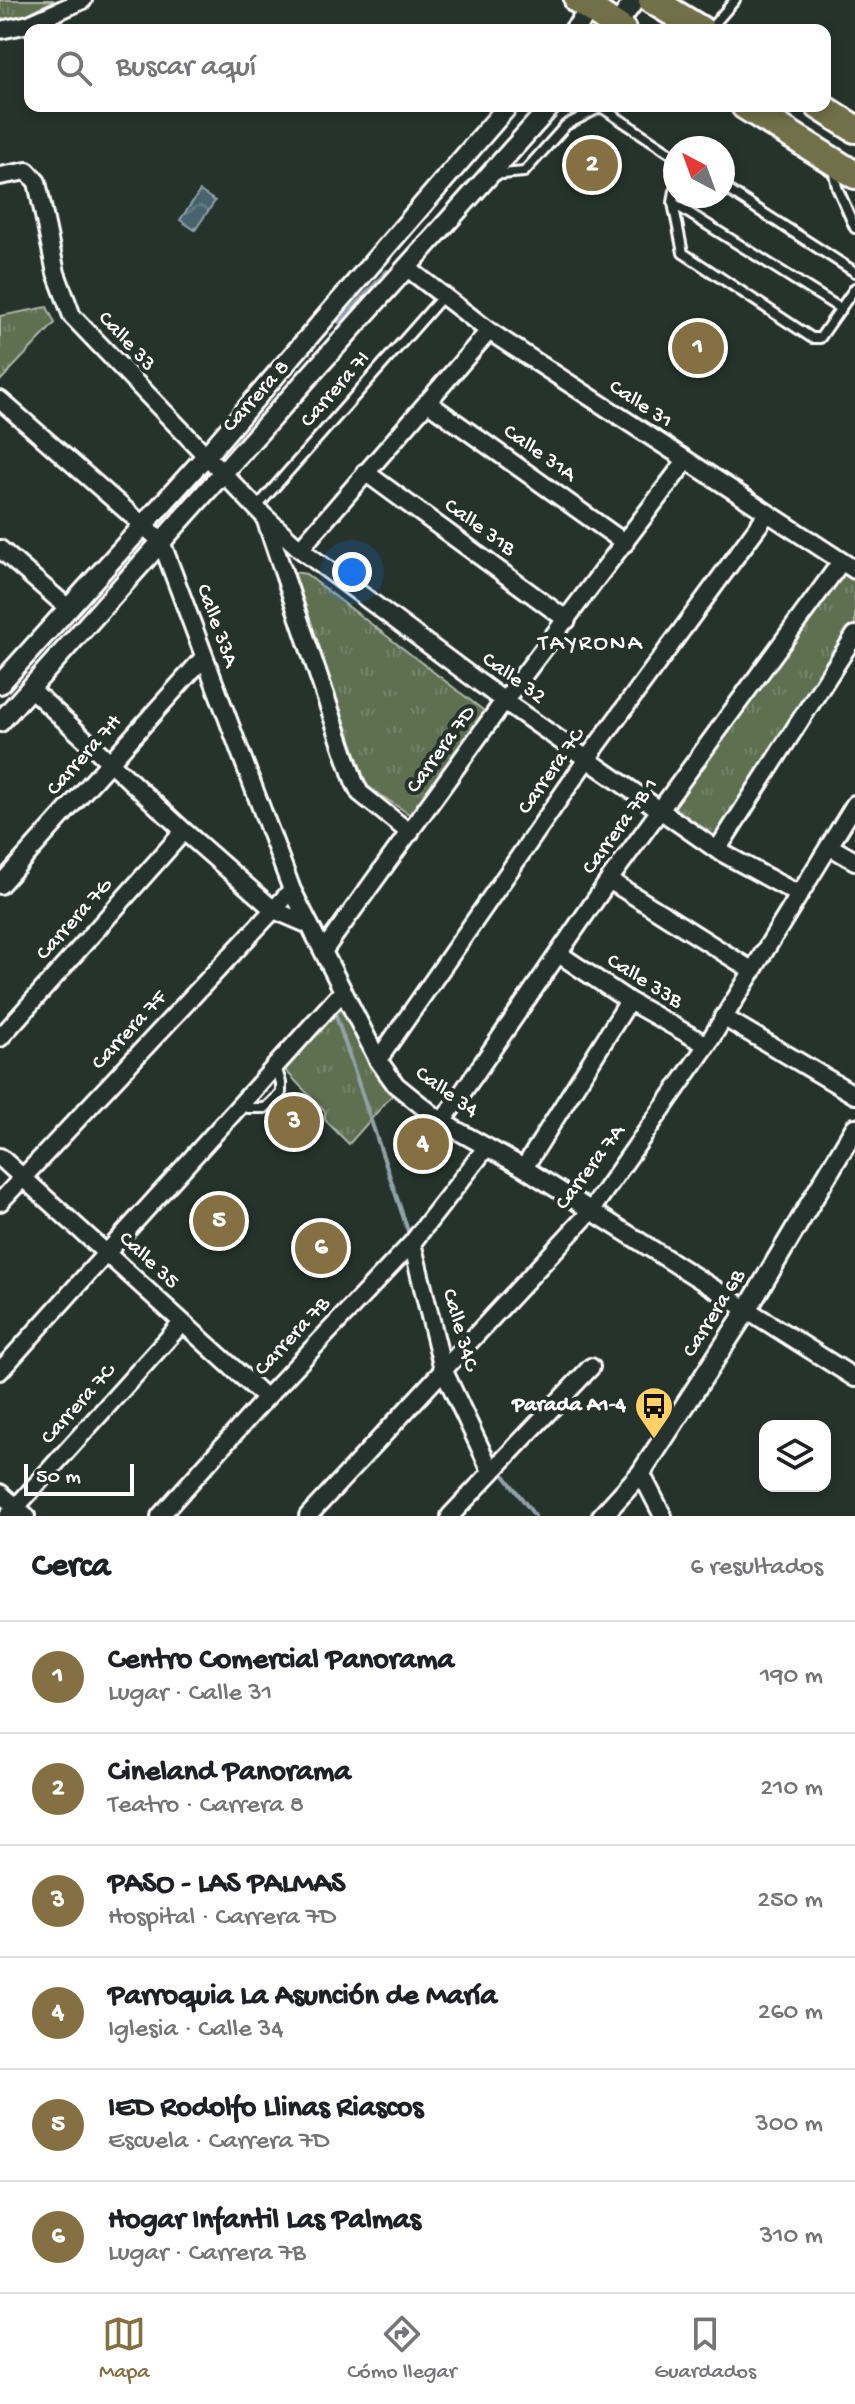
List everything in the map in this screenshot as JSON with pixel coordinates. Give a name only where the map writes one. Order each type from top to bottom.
[{"type":"highway","points":[[652,0],[691,24]]},
{"type":"highway","points":[[589,3],[613,24]]},
{"type":"highway","points":[[755,112],[855,175]]},
{"type":"highway","points":[[828,112],[855,129]]},
{"type":"street","points":[[29,24],[83,0]]},
{"type":"street","points":[[620,24],[635,0]]},
{"type":"street","points":[[577,24],[589,3]]},
{"type":"street","points":[[0,30],[24,25]]},
{"type":"street","name":"Carrera 8","points":[[0,684],[205,457],[503,112]]},
{"type":"street","name":"Carrera 8","points":[[0,722],[546,112]]},
{"type":"street","name":"Calle 33","points":[[0,176],[27,171],[37,182],[56,273],[72,316],[222,473]]},
{"type":"street","name":"Calle 31","points":[[406,267],[489,331],[848,566]]},
{"type":"street","points":[[300,549],[489,331]]},
{"type":"street","name":"Calle 33A","points":[[0,400],[161,541],[292,890],[309,925]]},
{"type":"street","name":"Calle 31A","points":[[427,402],[625,543]]},
{"type":"street","name":"Carrera 7D","points":[[324,950],[504,701],[685,462]]},
{"type":"street","name":"Calle 31B","points":[[365,472],[567,620]]},
{"type":"street","name":"Calle 32","points":[[222,473],[300,549],[504,701],[717,850],[798,894]]},
{"type":"street","points":[[260,512],[354,781],[360,793],[410,833]]},
{"type":"street","name":"Carrera 7C","points":[[378,1060],[587,759],[767,514]]},
{"type":"street","points":[[0,549],[68,608]]},
{"type":"street","name":"Carrera 7B 1","points":[[442,1122],[659,810],[848,566]]},
{"type":"street","points":[[717,850],[855,635]]},
{"type":"street","name":"Carrera 7H","points":[[0,885],[204,657]]},
{"type":"street","points":[[30,688],[274,910],[309,925]]},
{"type":"street","name":"Carrera 7A","points":[[308,1516],[590,1212],[707,1045],[855,804]]},
{"type":"street","name":"Carrera 7G","points":[[0,1038],[184,831]]},
{"type":"street","points":[[829,846],[855,861]]},
{"type":"street","points":[[609,880],[753,971]]},
{"type":"street","name":"Carrera 7F","points":[[0,1202],[292,890]]},
{"type":"street","name":"Calle 34","points":[[309,925],[378,1060],[396,1085],[442,1122],[524,1168],[855,1378]]},
{"type":"street","name":"Calle 33B","points":[[559,954],[629,1001],[707,1045]]},
{"type":"street","points":[[0,1371],[343,991]]},
{"type":"street","points":[[524,1168],[629,1001]]},
{"type":"street","points":[[723,1017],[855,1095]]},
{"type":"street","name":"Carrera 6B","points":[[602,1516],[641,1473],[747,1310],[855,1128]]},
{"type":"street","name":"Carrera 7B","points":[[160,1516],[412,1243],[486,1148]]},
{"type":"street","name":"Calle 35","points":[[0,1157],[266,1398]]},
{"type":"street","name":"Calle 34C","points":[[412,1243],[443,1369],[491,1471]]},
{"type":"street","name":"Carrera 7C","points":[[17,1513],[182,1323]]},
{"type":"street","points":[[450,1516],[591,1367]]},
{"type":"street","points":[[641,1473],[663,1516]]},
{"type":"street","points":[[0,1493],[17,1513]]},
{"type":"lane","points":[[714,24],[735,0]]},
{"type":"lane","points":[[488,175],[524,172],[566,125],[591,112]]},
{"type":"lane","points":[[609,112],[663,148]]},
{"type":"lane","points":[[831,160],[837,187],[855,228]]},
{"type":"lane","points":[[735,195],[855,272]]},
{"type":"lane","points":[[674,208],[685,256],[812,338],[820,338],[855,288]]},
{"type":"lane","points":[[681,208],[841,309]]},
{"type":"lane","points":[[846,208],[855,214]]},
{"type":"lane","name":"Carrera 7I","points":[[260,512],[443,296]]},
{"type":"green space","points":[[0,0],[54,0],[15,21],[0,23]]},
{"type":"green space","points":[[47,307],[55,323],[0,381],[0,316]]},
{"type":"green space","points":[[842,571],[855,578],[855,627],[715,840],[663,812]]},
{"type":"green space","points":[[294,572],[306,574],[488,714],[412,816],[367,786]]},
{"type":"green space","points":[[340,1008],[396,1091],[349,1144],[325,1120],[325,1112],[285,1070]]},
{"type":"water","points":[[200,191],[215,201],[195,230],[180,220]]},
{"type":"waterway","points":[[339,322],[387,271]]},
{"type":"waterway","points":[[334,1010],[410,1237]]},
{"type":"waterway","points":[[500,1470],[535,1516]]},
{"type":"place","name":"Cineland Panorama","points":[[592,165]]},
{"type":"place","name":"Centro Comercial Panorama","points":[[698,348]]},
{"type":"place","name":"PASO - LAS PALMAS","points":[[294,1122]]},
{"type":"place","name":"Parroquia La Asunción de María","points":[[423,1144]]},
{"type":"place","name":"IED Rodolfo Llinas Riascos","points":[[219,1221]]},
{"type":"place","name":"Hogar Infantil Las Palmas","points":[[321,1248]]},
{"type":"place","name":"Parada A1-4","points":[[654,1440]]},
{"type":"district","name":"TAYRONA","points":[[591,644]]}]
